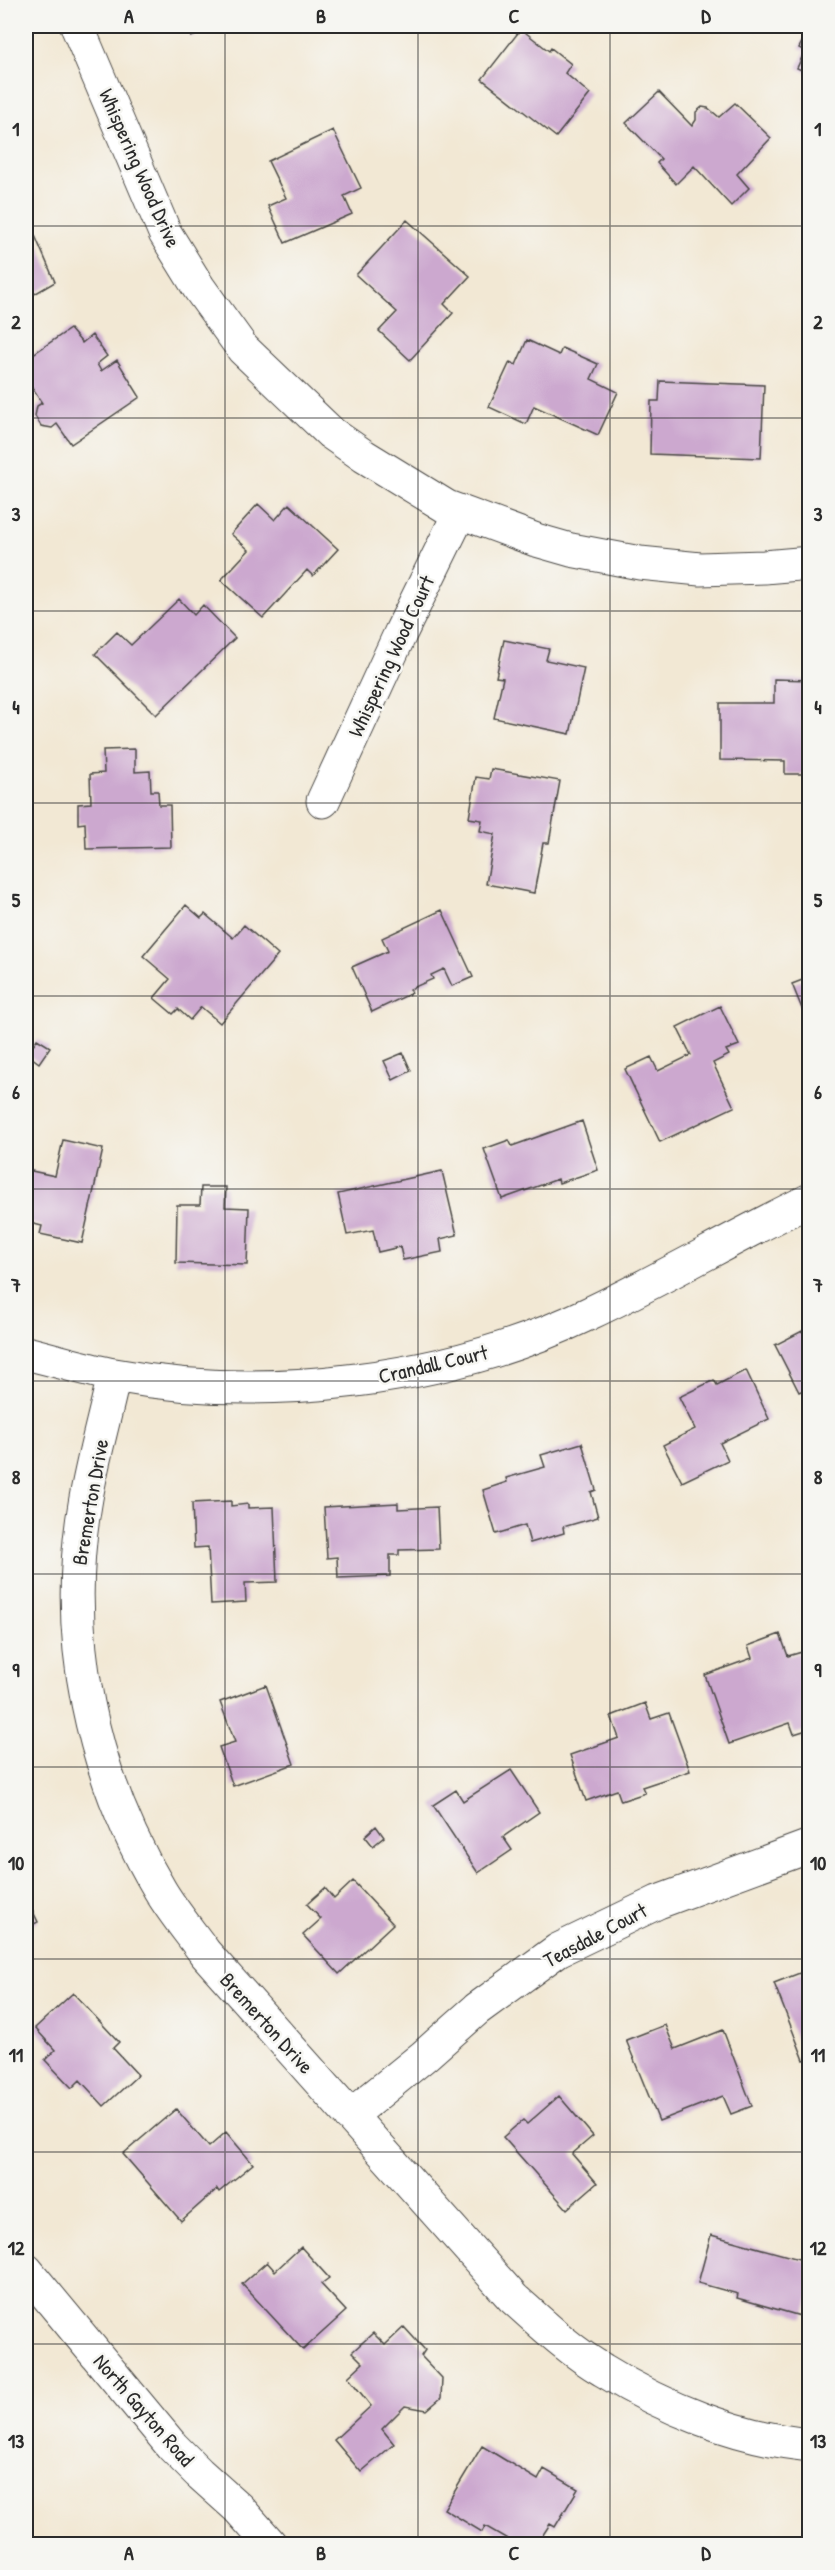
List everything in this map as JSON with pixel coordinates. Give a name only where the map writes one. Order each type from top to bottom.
[{"type":"street","name":"Whispering Wood Drive","points":[[77,26],[165,233],[199,288],[243,349],[332,433],[438,501],[460,512],[536,540],[571,550],[640,563],[700,569],[764,567],[810,562]]},
{"type":"street","name":"Whispering Wood Court","points":[[323,801],[400,632],[460,512]]},
{"type":"street","name":"Crandall Court","points":[[26,1353],[114,1375],[187,1383],[283,1386],[368,1379],[425,1368],[492,1352],[586,1315],[810,1200]]},
{"type":"street","name":"Bremerton Drive","points":[[114,1375],[85,1504],[77,1574],[78,1636],[86,1700],[103,1765],[129,1832],[160,1891],[205,1953],[513,2298],[553,2334],[602,2370],[673,2408],[727,2427],[790,2443],[810,2445]]},
{"type":"street","name":"Teasdale Court","points":[[350,2116],[477,2009],[558,1950],[658,1902],[810,1846]]},
{"type":"street","name":"North Gayton Road","points":[[26,2270],[172,2446],[238,2508],[270,2544]]},
{"type":"building","points":[[186,26],[219,26],[191,37]]},
{"type":"building","points":[[810,27],[810,74],[797,68],[805,51],[799,48]]},
{"type":"building","points":[[521,29],[549,51],[551,48],[571,64],[565,73],[590,94],[556,137],[482,79]]},
{"type":"building","points":[[659,92],[692,126],[696,120],[696,112],[702,107],[708,108],[719,117],[735,103],[771,138],[737,174],[749,188],[731,206],[694,166],[676,184],[657,163],[661,159],[626,123]]},
{"type":"building","points":[[333,130],[361,188],[344,196],[352,214],[285,243],[268,206],[286,198],[268,161]]},
{"type":"building","points":[[407,220],[470,276],[444,304],[453,313],[410,360],[379,331],[397,312],[356,275]]},
{"type":"building","points":[[30,224],[55,282],[26,299],[26,226]]},
{"type":"building","points":[[70,329],[82,343],[92,335],[107,356],[97,364],[101,371],[117,360],[140,397],[71,444],[57,424],[52,428],[41,426],[35,416],[37,406],[42,403],[26,379],[26,359]]},
{"type":"building","points":[[527,340],[559,355],[562,348],[598,364],[591,379],[618,392],[598,435],[534,406],[526,424],[489,407],[510,362],[516,365]]},
{"type":"building","points":[[660,381],[764,385],[761,458],[650,454],[651,401],[659,401]]},
{"type":"building","points":[[258,504],[275,520],[289,504],[338,549],[313,576],[307,570],[263,618],[221,580],[249,550],[231,534]]},
{"type":"building","points":[[179,599],[194,615],[203,605],[235,638],[156,715],[95,654],[117,632],[131,645]]},
{"type":"building","points":[[504,640],[549,649],[546,660],[584,668],[570,734],[494,718],[503,678],[496,677]]},
{"type":"building","points":[[774,679],[810,680],[810,774],[785,774],[785,761],[720,760],[720,703],[774,703]]},
{"type":"building","points":[[135,749],[135,772],[150,771],[151,791],[158,791],[159,805],[170,805],[171,847],[86,849],[85,823],[78,824],[78,804],[91,803],[90,774],[104,773],[103,750]]},
{"type":"building","points":[[491,769],[560,781],[549,843],[543,843],[534,893],[486,884],[495,834],[480,831],[482,820],[469,818],[476,777],[489,779]]},
{"type":"building","points":[[186,905],[201,918],[205,914],[233,938],[244,925],[278,955],[220,1023],[201,1007],[190,1020],[178,1009],[173,1014],[154,998],[170,979],[143,956]]},
{"type":"building","points":[[442,910],[473,977],[452,986],[444,969],[431,975],[433,979],[410,989],[412,993],[372,1012],[352,967],[388,951],[382,938]]},
{"type":"building","points":[[810,977],[810,1026],[809,1026],[792,984]]},
{"type":"building","points":[[720,1006],[739,1045],[726,1050],[729,1055],[713,1063],[734,1107],[660,1142],[625,1069],[651,1057],[658,1071],[691,1055],[677,1027]]},
{"type":"building","points":[[37,1039],[50,1047],[39,1063],[27,1054]]},
{"type":"building","points":[[403,1053],[411,1071],[393,1080],[384,1061]]},
{"type":"building","points":[[582,1121],[598,1170],[559,1183],[558,1179],[502,1199],[484,1149],[509,1140],[512,1146]]},
{"type":"building","points":[[63,1140],[103,1149],[82,1243],[40,1234],[42,1226],[26,1222],[27,1170],[55,1176]]},
{"type":"building","points":[[442,1171],[457,1235],[440,1239],[442,1252],[403,1260],[400,1247],[378,1252],[373,1230],[347,1235],[338,1194]]},
{"type":"building","points":[[201,1187],[226,1187],[225,1207],[249,1208],[247,1265],[176,1263],[177,1205],[200,1205]]},
{"type":"building","points":[[810,1327],[810,1387],[799,1392],[775,1345]]},
{"type":"building","points":[[746,1370],[769,1419],[720,1443],[728,1460],[682,1482],[663,1445],[695,1429],[679,1397],[714,1380],[717,1385]]},
{"type":"building","points":[[582,1443],[596,1490],[591,1492],[598,1517],[563,1527],[564,1533],[530,1543],[525,1525],[496,1534],[483,1490],[507,1482],[506,1478],[545,1467],[541,1455]]},
{"type":"building","points":[[231,1501],[231,1506],[248,1504],[248,1508],[274,1507],[277,1582],[245,1583],[246,1602],[211,1604],[208,1547],[194,1548],[192,1503]]},
{"type":"building","points":[[398,1503],[398,1509],[437,1507],[439,1549],[399,1550],[399,1555],[390,1555],[390,1576],[338,1578],[337,1557],[327,1558],[324,1507]]},
{"type":"building","points":[[780,1634],[788,1656],[802,1652],[810,1674],[810,1729],[794,1734],[790,1723],[729,1744],[705,1675],[752,1658],[748,1646]]},
{"type":"building","points":[[266,1685],[294,1764],[233,1786],[219,1747],[235,1742],[220,1702]]},
{"type":"building","points":[[645,1703],[651,1719],[669,1713],[690,1771],[642,1787],[645,1793],[621,1801],[617,1790],[586,1801],[570,1755],[619,1738],[611,1716]]},
{"type":"building","points":[[511,1770],[539,1812],[503,1837],[512,1850],[478,1873],[433,1805],[456,1790],[463,1801]]},
{"type":"building","points":[[376,1826],[384,1837],[373,1846],[365,1836]]},
{"type":"building","points":[[353,1881],[393,1924],[339,1974],[303,1935],[321,1919],[307,1904],[325,1888],[334,1899]]},
{"type":"building","points":[[26,1897],[38,1922],[26,1928]]},
{"type":"building","points":[[810,1969],[810,2058],[804,2060],[774,1983]]},
{"type":"building","points":[[73,1993],[119,2042],[113,2048],[138,2075],[104,2106],[80,2080],[72,2088],[45,2060],[55,2050],[35,2028]]},
{"type":"building","points":[[665,2025],[675,2049],[723,2030],[752,2106],[731,2114],[723,2096],[659,2121],[626,2040]]},
{"type":"building","points":[[559,2096],[593,2136],[572,2154],[597,2183],[567,2209],[503,2137],[523,2120],[527,2124]]},
{"type":"building","points":[[176,2109],[209,2147],[226,2132],[253,2164],[219,2192],[217,2189],[181,2221],[123,2154]]},
{"type":"building","points":[[711,2235],[810,2262],[810,2296],[804,2317],[737,2298],[738,2294],[698,2283]]},
{"type":"building","points":[[301,2247],[329,2278],[321,2284],[346,2311],[303,2350],[242,2284],[267,2262],[275,2271]]},
{"type":"building","points":[[404,2327],[425,2350],[421,2356],[442,2378],[441,2398],[427,2410],[405,2406],[382,2429],[394,2444],[361,2472],[334,2440],[371,2406],[348,2377],[363,2363],[352,2352],[373,2333],[385,2345]]},
{"type":"building","points":[[482,2446],[538,2480],[544,2469],[578,2489],[555,2527],[550,2524],[537,2544],[516,2544],[485,2526],[482,2532],[444,2509]]}]
